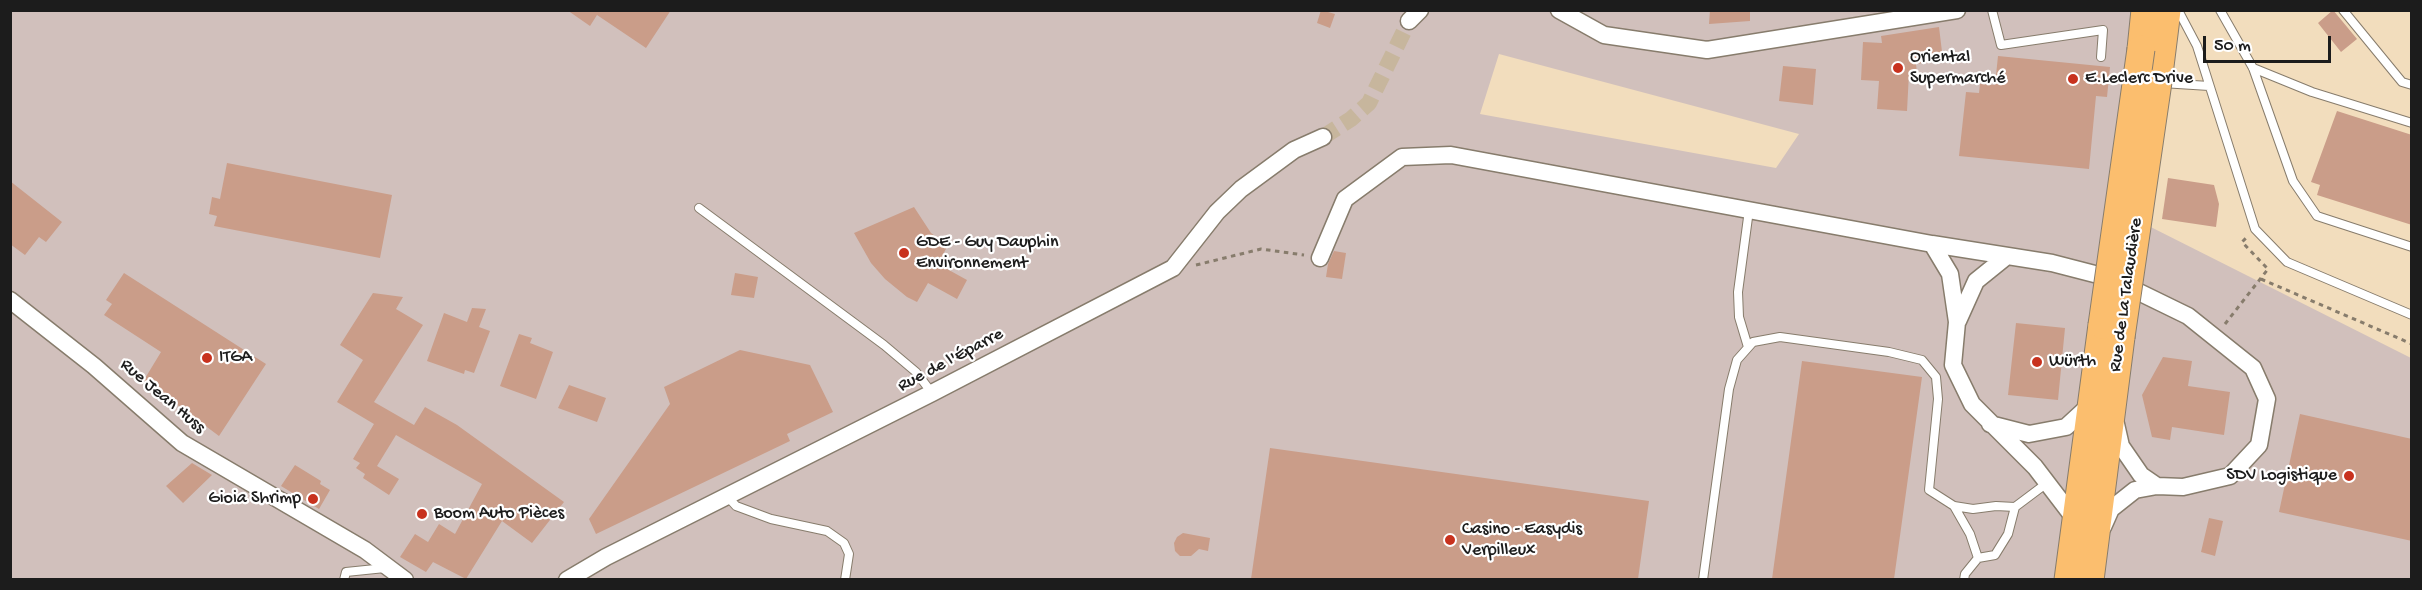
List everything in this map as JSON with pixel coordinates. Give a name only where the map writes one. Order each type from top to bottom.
[{"type":"main road","name":"Rue de La Talaudière","points":[[2090,579],[2094,548],[2102,404],[2112,331],[2145,10]]},
{"type":"main road","name":"Rue de La Talaudière","points":[[2112,331],[2158,82],[2167,10]]},
{"type":"main road","name":"Rue de La Talaudière","points":[[2068,579],[2076,522],[2102,404]]},
{"type":"street","points":[[1560,11],[1604,35],[1707,50],[1957,10]]},
{"type":"street","name":"Rue de l'Éparre","points":[[567,579],[1173,267],[1217,212],[1241,189],[1294,150],[1323,137]]},
{"type":"street","points":[[1320,258],[1345,199],[1402,157],[1451,155],[1932,244],[2052,263],[2110,278],[2188,315],[2253,368],[2267,399],[2259,445],[2230,476],[2183,487],[2157,486],[2134,490],[2111,509],[2094,548]]},
{"type":"street","points":[[1932,244],[1950,274],[1957,322],[1953,365],[1971,404],[1989,424],[2036,467],[2076,522]]},
{"type":"street","points":[[1957,322],[1976,281],[2007,256]]},
{"type":"street","name":"Rue Jean Huss","points":[[10,300],[94,366],[182,443],[365,550],[392,574],[405,579]]},
{"type":"street","points":[[1989,424],[2029,434],[2066,427],[2102,404],[2121,446],[2141,475],[2157,486]]},
{"type":"lane","points":[[1992,10],[2001,45],[2103,30],[2102,57]]},
{"type":"lane","points":[[2178,10],[2198,46],[2255,230],[2287,262],[2412,315]]},
{"type":"lane","points":[[2220,10],[2253,68],[2293,181],[2318,216],[2412,247]]},
{"type":"lane","points":[[2343,10],[2402,82],[2412,85]]},
{"type":"lane","points":[[2253,68],[2312,92],[2412,123]]},
{"type":"lane","points":[[2158,82],[2209,86]]},
{"type":"lane","points":[[699,208],[884,345],[916,372],[932,393]]},
{"type":"lane","points":[[1748,347],[1739,317],[1738,292],[1749,210]]},
{"type":"lane","points":[[1703,579],[1729,389],[1737,360],[1753,342],[1780,337],[1889,352],[1922,360],[1936,377],[1938,399],[1929,490],[1954,506],[1973,509],[1996,506],[2015,507]]},
{"type":"lane","points":[[1964,579],[1965,574],[1978,558],[1995,555],[2008,534],[2015,507],[2048,482]]},
{"type":"lane","points":[[727,496],[736,506],[771,519],[827,531],[844,543],[849,554],[845,579]]},
{"type":"lane","points":[[1954,506],[1970,534],[1978,558]]},
{"type":"lane","points":[[344,579],[346,572],[392,574]]},
{"type":"path","points":[[2215,338],[2268,269],[2242,242],[2255,230]]},
{"type":"path","points":[[1173,267],[1191,266],[1261,249],[1320,258]]},
{"type":"path","points":[[2261,279],[2412,344]]},
{"type":"shaded area","points":[[10,11],[2147,11],[2109,206],[2411,358],[2411,579],[11,579]],"holes":[[[1499,54],[1799,134],[1776,168],[1480,114]]]},
{"type":"building","points":[[567,10],[671,10],[646,48],[597,15],[590,26]]},
{"type":"building","points":[[1321,10],[1335,14],[1330,28],[1317,23]]},
{"type":"building","points":[[1710,10],[1750,10],[1750,21],[1709,24]]},
{"type":"building","points":[[2333,10],[2357,39],[2341,52],[2318,23]]},
{"type":"building","name":"Oriental Supermarché","points":[[1939,27],[1943,60],[1916,64],[1917,73],[1909,73],[1907,111],[1877,109],[1879,81],[1861,80],[1863,42],[1882,43],[1881,36]]},
{"type":"building","points":[[1998,56],[2110,67],[2107,97],[2096,96],[2089,169],[1959,156],[1966,92],[1979,93],[1980,84],[1995,85]]},
{"type":"building","points":[[1783,66],[1816,69],[1813,105],[1779,101]]},
{"type":"building","points":[[2337,111],[2412,135],[2412,225],[2317,195],[2320,185],[2311,182]]},
{"type":"building","points":[[227,163],[392,195],[380,258],[214,226],[217,216],[209,214],[212,197],[220,199]]},
{"type":"building","points":[[2168,178],[2214,185],[2219,204],[2216,227],[2162,219]]},
{"type":"building","points":[[10,181],[62,222],[46,242],[39,237],[25,255],[10,244]]},
{"type":"building","name":"GDE - Guy Dauphin Environnement","points":[[914,207],[931,233],[948,245],[938,264],[967,280],[957,299],[928,283],[917,302],[907,297],[885,279],[871,263],[854,233]]},
{"type":"building","points":[[1334,251],[1346,253],[1342,279],[1326,277],[1328,264]]},
{"type":"building","name":"ITGA","points":[[124,273],[266,364],[219,436],[144,380],[161,352],[104,315],[112,304],[106,300]]},
{"type":"building","points":[[735,273],[758,277],[754,298],[731,295]]},
{"type":"building","points":[[373,293],[403,297],[396,309],[423,325],[374,402],[414,425],[425,407],[457,425],[564,502],[532,543],[502,521],[466,579],[433,562],[426,572],[400,557],[415,534],[428,542],[439,524],[455,534],[482,484],[396,435],[377,466],[399,479],[389,495],[363,478],[365,474],[356,468],[360,463],[353,459],[374,424],[337,402],[363,360],[340,345]]},
{"type":"building","points":[[472,308],[486,309],[479,327],[490,331],[474,373],[465,370],[464,374],[427,361],[444,313],[467,322]]},
{"type":"building","name":"Würth","points":[[2016,323],[2065,328],[2058,400],[2008,395]]},
{"type":"building","points":[[519,334],[532,338],[530,343],[553,352],[536,399],[500,386]]},
{"type":"building","points":[[740,350],[810,365],[833,412],[787,434],[790,441],[596,534],[589,519],[670,404],[664,387]]},
{"type":"building","points":[[2163,357],[2192,361],[2188,386],[2230,392],[2224,435],[2172,427],[2170,440],[2152,437],[2142,395]]},
{"type":"building","points":[[1802,361],[1922,377],[1894,579],[1772,579]]},
{"type":"building","points":[[569,385],[606,398],[597,422],[558,408]]},
{"type":"building","name":"SDV Logistique","points":[[2300,414],[2412,439],[2412,541],[2279,512]]},
{"type":"building","name":"Casino - Easydis Verpilleux","points":[[1270,448],[1649,501],[1638,579],[1251,579]]},
{"type":"building","points":[[192,463],[212,475],[183,503],[166,486]]},
{"type":"building","points":[[295,465],[321,481],[320,484],[330,490],[319,509],[281,486]]},
{"type":"building","points":[[2209,518],[2223,521],[2215,556],[2201,552]]},
{"type":"building","points":[[1183,533],[1210,538],[1208,551],[1199,549],[1191,556],[1180,556],[1175,551],[1174,543]]},
{"type":"tunnel","points":[[1323,137],[1351,119],[1369,103],[1409,21]]},
{"type":"place","name":"Oriental Supermarché","points":[[1898,68]]},
{"type":"place","name":"E.Leclerc Drive","points":[[2073,79]]},
{"type":"place","name":"GDE - Guy Dauphin Environnement","points":[[904,253]]},
{"type":"place","name":"ITGA","points":[[207,358]]},
{"type":"place","name":"Würth","points":[[2037,362]]},
{"type":"place","name":"SDV Logistique","points":[[2349,476]]},
{"type":"place","name":"Gioia Shrimp","points":[[313,499]]},
{"type":"place","name":"Boom Auto Pièces","points":[[422,514]]},
{"type":"place","name":"Casino - Easydis Verpilleux","points":[[1450,540]]}]
